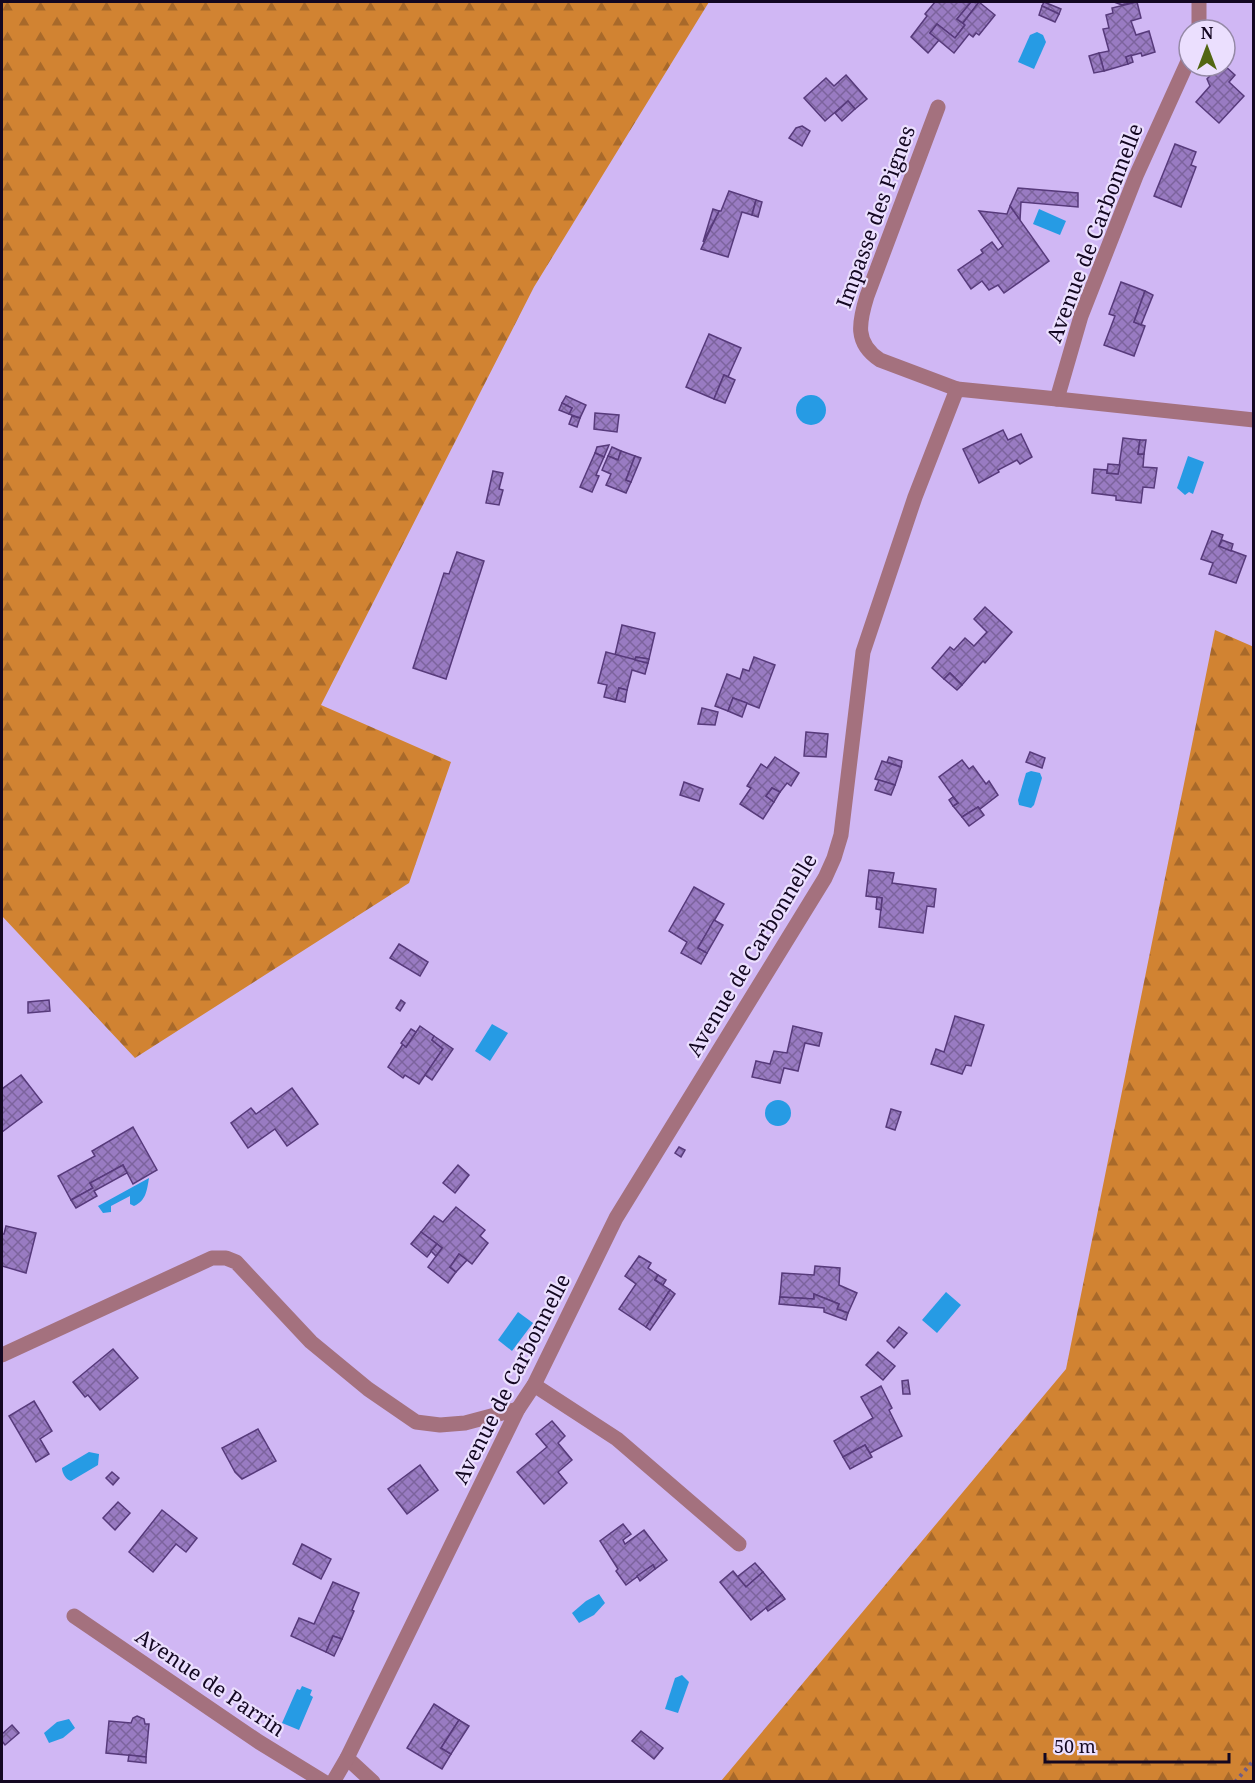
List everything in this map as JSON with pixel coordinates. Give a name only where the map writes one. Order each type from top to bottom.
[{"type":"street","points":[[1199,2],[1199,18]]},
{"type":"street","name":"Avenue de Carbonnelle","points":[[1057,399],[1085,306],[1136,176],[1180,78]]},
{"type":"street","name":"Impasse des Pignes","points":[[938,107],[867,296],[859,328],[872,354],[880,360],[957,389]]},
{"type":"street","points":[[957,389],[1254,420]]},
{"type":"street","name":"Avenue de Carbonnelle","points":[[333,1782],[616,1218],[825,878],[834,858],[841,835],[863,652],[915,497],[957,389]]},
{"type":"street","points":[[2,1355],[187,1268],[212,1258],[226,1258],[236,1262],[311,1342],[368,1389],[416,1422],[440,1425],[465,1423],[518,1410]]},
{"type":"street","points":[[534,1385],[617,1439],[739,1544]]},
{"type":"street","name":"Avenue de Parrin","points":[[74,1616],[259,1742],[324,1782]]},
{"type":"street","points":[[347,1758],[373,1782]]},
{"type":"path","points":[[1234,1782],[1254,1760]]},
{"type":"green space","points":[[2,2],[709,2],[534,287],[321,705],[451,762],[409,883],[135,1058],[2,916]]},
{"type":"green space","points":[[1215,630],[1254,647],[1253,1781],[721,1781],[1066,1369]]},
{"type":"water","points":[[1037,32],[1043,35],[1046,42],[1034,69],[1018,62],[1030,35]]},
{"type":"water","points":[[1039,209],[1066,221],[1060,235],[1033,224]]},
{"type":"water","points":[[811,395],[821,400],[826,410],[821,420],[811,425],[801,420],[796,410],[801,400]]},
{"type":"water","points":[[1188,456],[1204,462],[1193,494],[1189,492],[1185,495],[1177,488]]},
{"type":"water","points":[[1031,771],[1040,773],[1042,778],[1031,808],[1019,805],[1018,800],[1026,773]]},
{"type":"water","points":[[492,1024],[508,1033],[490,1061],[475,1051]]},
{"type":"water","points":[[778,1100],[788,1103],[791,1113],[788,1123],[778,1126],[768,1123],[765,1113],[768,1103]]},
{"type":"water","points":[[149,1178],[145,1195],[138,1204],[134,1206],[130,1204],[130,1196],[111,1206],[111,1212],[103,1213],[98,1206]]},
{"type":"water","points":[[946,1292],[961,1305],[937,1333],[922,1320]]},
{"type":"water","points":[[518,1312],[533,1323],[512,1351],[498,1340]]},
{"type":"water","points":[[89,1452],[99,1454],[98,1465],[71,1481],[67,1479],[62,1468]]},
{"type":"water","points":[[599,1594],[605,1603],[594,1615],[579,1623],[572,1613]]},
{"type":"water","points":[[682,1675],[689,1682],[678,1713],[665,1709],[675,1678]]},
{"type":"water","points":[[302,1686],[312,1690],[310,1695],[313,1697],[299,1730],[282,1723],[297,1689],[300,1690]]},
{"type":"water","points":[[69,1719],[75,1728],[63,1738],[49,1743],[44,1733],[57,1722]]},
{"type":"building","points":[[935,2],[971,2],[957,19],[965,25],[955,38],[937,24],[930,33],[939,40],[928,53],[911,37]]},
{"type":"building","points":[[971,2],[979,2],[963,23],[957,19]]},
{"type":"building","points":[[979,2],[995,15],[979,35],[976,33],[973,37],[969,34],[954,53],[930,33],[937,24],[955,38]]},
{"type":"building","points":[[1044,2],[1061,9],[1059,14],[1042,6]]},
{"type":"building","points":[[1114,2],[1134,2],[1122,5]]},
{"type":"building","points":[[1137,2],[1141,18],[1131,21],[1136,35],[1149,31],[1155,52],[1126,57],[1128,64],[1104,71],[1099,53],[1109,51],[1103,29],[1109,28],[1106,15],[1113,13],[1112,8]]},
{"type":"building","points":[[1042,6],[1059,14],[1055,22],[1039,15]]},
{"type":"building","points":[[1099,53],[1104,71],[1094,73],[1089,56]]},
{"type":"building","points":[[1131,55],[1133,62],[1128,64],[1126,57]]},
{"type":"building","points":[[846,75],[867,99],[855,109],[848,101],[825,121],[804,98],[826,78],[834,86]]},
{"type":"building","points":[[1232,78],[1229,82],[1244,96],[1219,123],[1196,102],[1210,86],[1207,79]]},
{"type":"building","points":[[848,101],[855,109],[842,121],[835,113]]},
{"type":"building","points":[[802,126],[810,131],[802,146],[789,138],[796,128]]},
{"type":"building","points":[[1175,144],[1196,152],[1191,165],[1196,167],[1181,207],[1154,196]]},
{"type":"building","points":[[1018,188],[1078,193],[1078,207],[1021,202],[1020,220],[1010,206]]},
{"type":"building","points":[[729,191],[756,200],[752,215],[742,212],[728,257],[701,249]]},
{"type":"building","points":[[756,200],[762,202],[758,217],[752,215]]},
{"type":"building","points":[[1010,206],[1049,261],[1004,293],[998,285],[989,290],[982,281],[971,289],[958,270],[983,253],[981,250],[992,242],[998,250],[1003,246],[979,211],[1007,214]]},
{"type":"building","points":[[713,209],[719,211],[703,242]]},
{"type":"building","points":[[1121,282],[1145,291],[1134,322],[1145,326],[1134,356],[1104,345],[1115,316],[1109,314]]},
{"type":"building","points":[[1145,291],[1153,295],[1141,325],[1134,322]]},
{"type":"building","points":[[709,334],[741,348],[728,377],[724,375],[714,399],[686,387]]},
{"type":"building","points":[[724,375],[735,380],[725,403],[714,399]]},
{"type":"building","points":[[566,396],[586,405],[580,418],[569,414],[572,408],[562,403]]},
{"type":"building","points":[[562,403],[572,408],[569,414],[559,410]]},
{"type":"building","points":[[595,413],[619,415],[617,432],[594,429]]},
{"type":"building","points":[[572,416],[580,418],[577,427],[569,424]]},
{"type":"building","points":[[1003,430],[1008,440],[1021,434],[1032,457],[1020,464],[1017,460],[979,483],[963,449]]},
{"type":"building","points":[[1123,438],[1140,440],[1138,454],[1144,454],[1143,467],[1157,468],[1154,488],[1143,487],[1141,503],[1116,500],[1116,496],[1092,493],[1094,469],[1118,474]]},
{"type":"building","points":[[1140,440],[1146,440],[1144,454],[1138,454]]},
{"type":"building","points":[[609,445],[604,457],[595,453],[597,447]]},
{"type":"building","points":[[612,447],[621,451],[618,460],[608,456]]},
{"type":"building","points":[[621,451],[635,456],[626,480],[631,482],[626,493],[606,485],[611,474],[602,470],[608,456],[618,460]]},
{"type":"building","points":[[595,453],[604,457],[592,492],[580,487]]},
{"type":"building","points":[[635,456],[641,458],[631,482],[626,480]]},
{"type":"building","points":[[1108,464],[1120,465],[1118,474],[1107,473]]},
{"type":"building","points":[[493,471],[503,473],[499,489],[503,490],[499,505],[486,503]]},
{"type":"building","points":[[1212,531],[1223,535],[1219,546],[1246,556],[1236,583],[1209,574],[1213,563],[1201,559]]},
{"type":"building","points":[[1222,540],[1233,544],[1231,551],[1219,546]]},
{"type":"building","points":[[457,552],[484,561],[446,679],[413,668],[444,573],[449,574]]},
{"type":"building","points":[[985,607],[1012,632],[962,685],[950,673],[944,679],[932,668],[950,647],[954,650],[965,638],[974,646],[987,632],[974,619]]},
{"type":"building","points":[[622,625],[655,633],[649,659],[636,657],[635,660],[615,655]]},
{"type":"building","points":[[606,652],[648,663],[645,674],[632,670],[627,690],[619,688],[616,700],[604,697],[607,685],[598,683]]},
{"type":"building","points":[[636,657],[649,659],[648,663],[635,660]]},
{"type":"building","points":[[754,657],[775,665],[759,708],[733,698],[728,711],[715,706],[727,674],[740,679],[743,669],[749,671]]},
{"type":"building","points":[[950,673],[962,685],[957,690],[944,679]]},
{"type":"building","points":[[619,688],[627,690],[625,702],[616,700]]},
{"type":"building","points":[[733,698],[747,703],[742,717],[728,711]]},
{"type":"building","points":[[702,708],[718,712],[715,725],[698,724]]},
{"type":"building","points":[[806,732],[828,734],[826,757],[804,756]]},
{"type":"building","points":[[1030,752],[1045,758],[1042,768],[1026,762]]},
{"type":"building","points":[[775,757],[799,773],[791,786],[787,783],[780,792],[772,788],[766,796],[774,802],[763,819],[740,804],[751,788],[747,786],[761,764],[767,768]]},
{"type":"building","points":[[889,757],[902,761],[901,767],[887,762]]},
{"type":"building","points":[[962,760],[969,769],[973,766],[986,784],[989,781],[998,795],[980,809],[978,807],[962,817],[953,806],[958,803],[939,777]]},
{"type":"building","points":[[882,761],[901,767],[895,785],[875,779]]},
{"type":"building","points":[[879,780],[895,785],[891,795],[875,790]]},
{"type":"building","points":[[684,782],[703,789],[699,801],[680,795]]},
{"type":"building","points":[[772,788],[780,792],[774,802],[766,796]]},
{"type":"building","points":[[953,797],[958,803],[953,806],[949,800]]},
{"type":"building","points":[[978,807],[984,815],[969,826],[962,817]]},
{"type":"building","points":[[869,870],[894,873],[892,883],[936,889],[934,907],[927,906],[923,933],[879,927],[882,898],[866,896]]},
{"type":"building","points":[[694,887],[724,904],[698,948],[707,953],[701,964],[681,953],[687,942],[669,931]]},
{"type":"building","points":[[877,897],[882,898],[881,910],[876,909]]},
{"type":"building","points":[[714,920],[723,925],[707,953],[698,948]]},
{"type":"building","points":[[399,944],[428,962],[420,976],[390,958]]},
{"type":"building","points":[[49,1000],[50,1011],[28,1013],[28,1002]]},
{"type":"building","points":[[401,1000],[405,1003],[400,1011],[396,1008]]},
{"type":"building","points":[[955,1016],[984,1025],[971,1066],[966,1065],[962,1074],[931,1064],[936,1049],[944,1052]]},
{"type":"building","points":[[420,1026],[434,1036],[432,1040],[443,1049],[419,1084],[405,1075],[403,1078],[388,1067],[403,1044],[406,1047]]},
{"type":"building","points":[[793,1026],[822,1033],[819,1046],[805,1043],[798,1071],[784,1068],[780,1083],[752,1077],[756,1061],[770,1064],[774,1051],[787,1053]]},
{"type":"building","points":[[411,1029],[416,1032],[406,1047],[401,1043]]},
{"type":"building","points":[[434,1036],[453,1049],[432,1080],[425,1075],[443,1049],[432,1040]]},
{"type":"building","points":[[21,1075],[42,1102],[2,1132],[2,1089]]},
{"type":"building","points":[[292,1088],[318,1124],[287,1146],[275,1129],[248,1148],[231,1123],[251,1108],[256,1114]]},
{"type":"building","points":[[891,1109],[901,1112],[895,1130],[886,1127]]},
{"type":"building","points":[[133,1127],[157,1170],[133,1184],[123,1165],[90,1183],[93,1188],[71,1200],[58,1176],[95,1156],[92,1151]]},
{"type":"building","points":[[679,1147],[685,1150],[681,1157],[675,1153]]},
{"type":"building","points":[[123,1165],[127,1173],[94,1191],[97,1196],[76,1208],[71,1200],[93,1188],[90,1183]]},
{"type":"building","points":[[458,1165],[469,1175],[455,1193],[443,1183]]},
{"type":"building","points":[[456,1207],[485,1230],[480,1236],[488,1243],[472,1264],[459,1254],[450,1267],[456,1272],[448,1283],[428,1267],[442,1248],[421,1232],[434,1216],[443,1222]]},
{"type":"building","points":[[6,1226],[36,1233],[26,1273],[2,1266],[2,1234]]},
{"type":"building","points":[[421,1232],[437,1244],[427,1257],[411,1244]]},
{"type":"building","points":[[437,1244],[442,1248],[436,1256],[431,1251]]},
{"type":"building","points":[[459,1254],[467,1260],[456,1272],[450,1267]]},
{"type":"building","points":[[639,1256],[651,1263],[648,1268],[658,1275],[655,1280],[670,1290],[646,1327],[619,1309],[636,1284],[625,1276]]},
{"type":"building","points":[[815,1266],[840,1268],[839,1285],[857,1293],[848,1313],[837,1309],[839,1304],[814,1294],[814,1299],[780,1297],[782,1273],[814,1275]]},
{"type":"building","points":[[658,1275],[666,1280],[663,1285],[655,1280]]},
{"type":"building","points":[[670,1290],[675,1294],[650,1330],[646,1327]]},
{"type":"building","points":[[814,1294],[839,1304],[837,1309],[848,1313],[846,1320],[824,1312],[824,1308],[779,1304],[780,1297],[814,1299]]},
{"type":"building","points":[[899,1327],[907,1333],[894,1348],[887,1341]]},
{"type":"building","points":[[113,1349],[138,1378],[100,1410],[73,1382]]},
{"type":"building","points":[[878,1352],[895,1366],[883,1380],[866,1365]]},
{"type":"building","points":[[908,1380],[910,1394],[903,1394],[902,1381]]},
{"type":"building","points":[[881,1386],[892,1408],[889,1410],[902,1436],[870,1453],[865,1445],[843,1457],[834,1441],[873,1418],[861,1397]]},
{"type":"building","points":[[34,1401],[52,1431],[40,1439],[49,1454],[36,1462],[9,1416]]},
{"type":"building","points":[[552,1421],[565,1436],[558,1443],[572,1460],[558,1472],[567,1483],[544,1504],[517,1472],[547,1447],[536,1434]]},
{"type":"building","points":[[258,1429],[276,1461],[242,1479],[235,1472],[222,1448]]},
{"type":"building","points":[[865,1445],[872,1457],[850,1469],[843,1457]]},
{"type":"building","points":[[420,1465],[438,1490],[407,1514],[388,1489]]},
{"type":"building","points":[[112,1472],[119,1478],[113,1485],[106,1478]]},
{"type":"building","points":[[118,1502],[130,1513],[115,1530],[103,1518]]},
{"type":"building","points":[[162,1510],[197,1538],[186,1552],[176,1544],[153,1572],[129,1552]]},
{"type":"building","points":[[623,1524],[631,1534],[623,1540],[625,1544],[644,1530],[667,1560],[655,1569],[653,1565],[626,1585],[600,1541]]},
{"type":"building","points":[[302,1544],[331,1559],[321,1579],[293,1564]]},
{"type":"building","points":[[755,1563],[763,1572],[746,1587],[737,1577]]},
{"type":"building","points":[[653,1565],[655,1569],[640,1581],[637,1576]]},
{"type":"building","points":[[733,1571],[746,1587],[763,1572],[782,1595],[751,1620],[720,1582]]},
{"type":"building","points":[[333,1582],[359,1593],[342,1639],[333,1636],[326,1652],[291,1636],[299,1618],[314,1624]]},
{"type":"building","points":[[782,1595],[785,1599],[768,1611],[766,1608]]},
{"type":"building","points":[[333,1636],[342,1639],[334,1656],[326,1652]]},
{"type":"building","points":[[434,1704],[459,1720],[441,1748],[451,1754],[442,1769],[407,1748]]},
{"type":"building","points":[[137,1716],[144,1719],[145,1724],[149,1724],[146,1757],[106,1753],[109,1721],[131,1723]]},
{"type":"building","points":[[459,1720],[469,1726],[451,1754],[441,1748]]},
{"type":"building","points":[[12,1725],[19,1733],[5,1745],[2,1741],[2,1734]]},
{"type":"building","points":[[641,1731],[663,1748],[654,1759],[632,1741]]},
{"type":"building","points":[[129,1755],[146,1757],[146,1763],[128,1761]]}]
